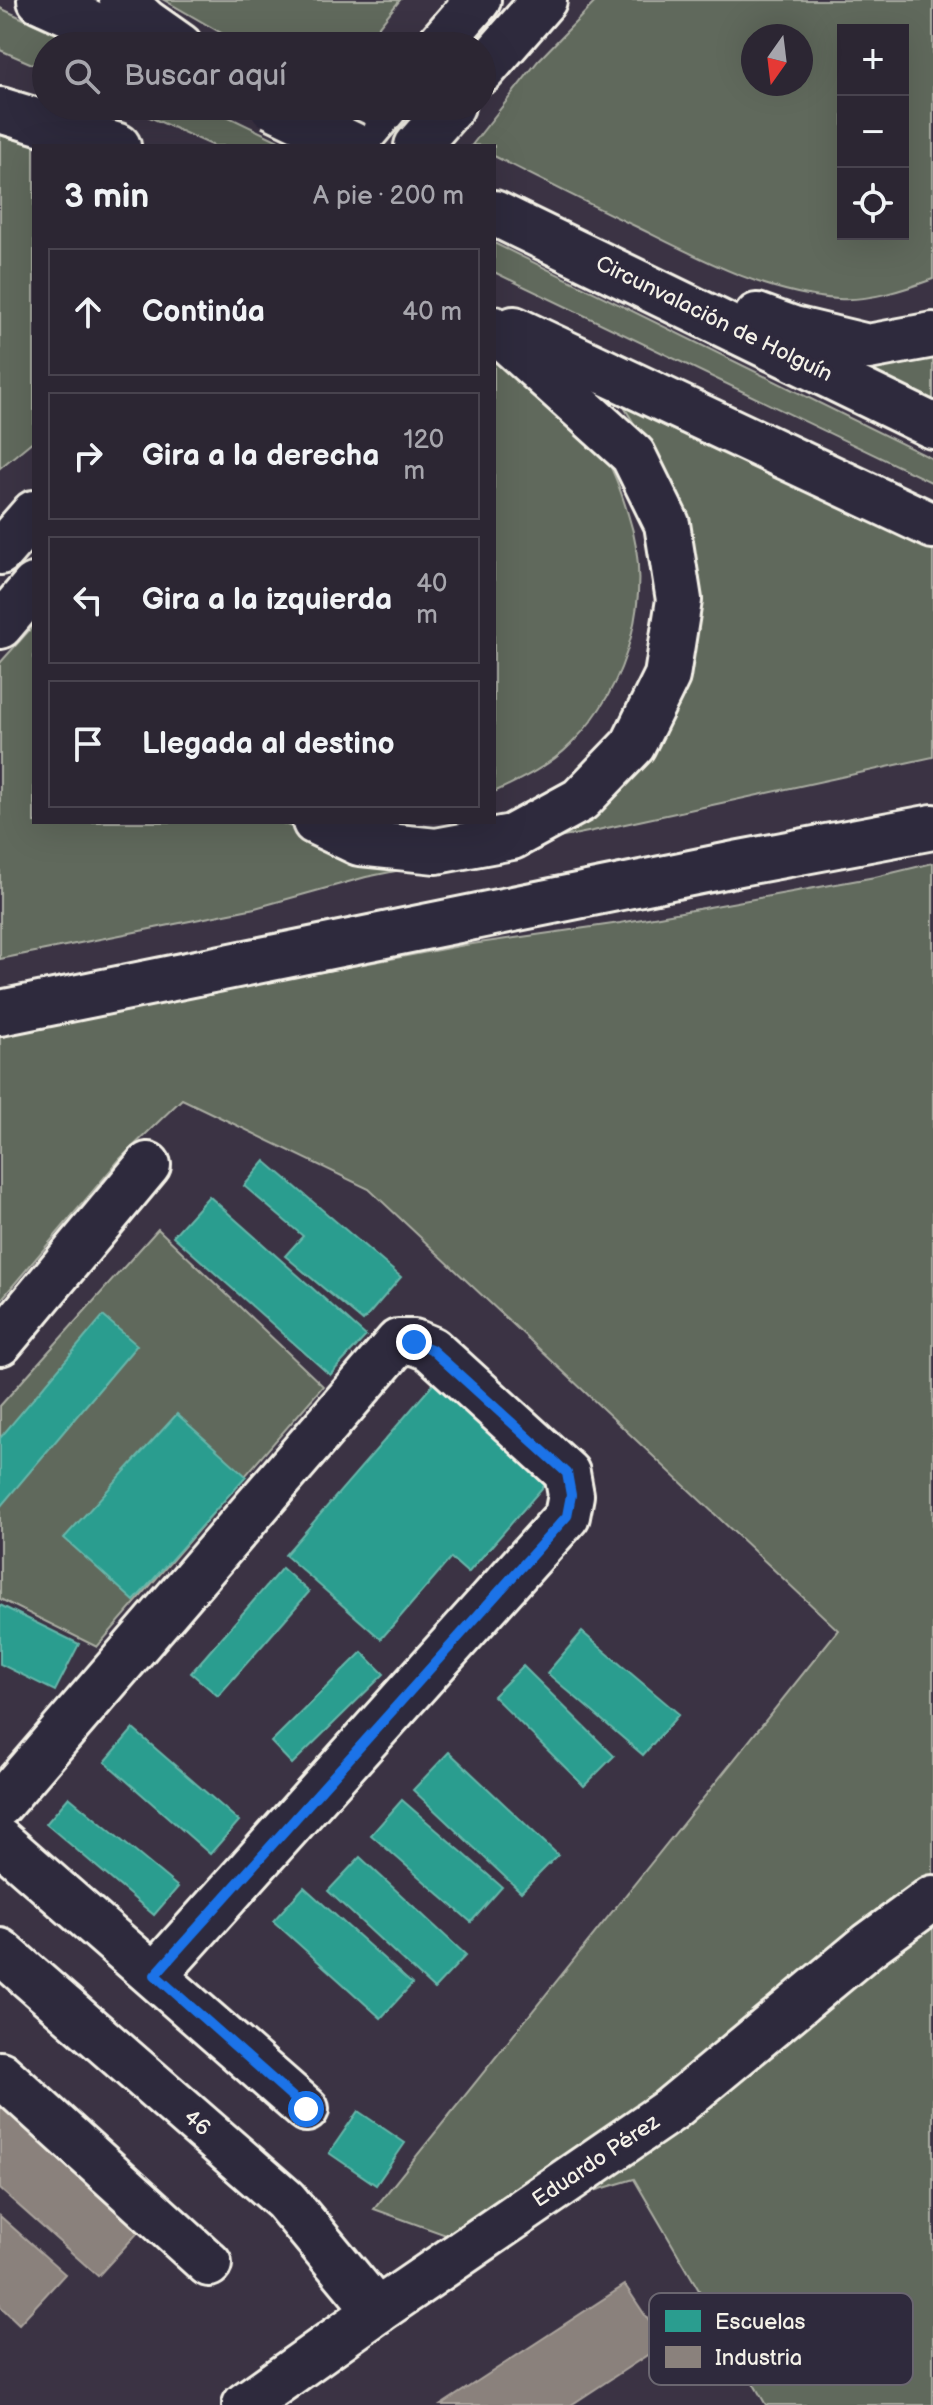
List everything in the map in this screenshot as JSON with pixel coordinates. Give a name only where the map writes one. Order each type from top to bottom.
[{"type":"main road","points":[[40,0],[111,32]]},
{"type":"main road","points":[[122,0],[160,32]]},
{"type":"main road","points":[[447,32],[465,0]]},
{"type":"main road","points":[[450,32],[478,0]]},
{"type":"main road","points":[[496,55],[544,0]]},
{"type":"main road","points":[[0,82],[32,97]]},
{"type":"main road","points":[[0,110],[32,120]]},
{"type":"main road","points":[[33,120],[111,144]]},
{"type":"main road","points":[[81,120],[133,144]]},
{"type":"main road","points":[[301,120],[350,144]]},
{"type":"main road","points":[[356,144],[375,120]]},
{"type":"main road","points":[[419,144],[440,120]]},
{"type":"main road","name":"Circunvalación de Holguín","points":[[496,214],[933,426]]},
{"type":"main road","points":[[548,239],[793,329],[853,344],[868,347],[933,335]]},
{"type":"main road","points":[[496,321],[933,526]]},
{"type":"main road","points":[[319,824],[359,843],[436,851],[512,837],[580,800],[612,767],[633,745],[667,676],[679,600],[667,524],[633,455],[496,331]]},
{"type":"main road","points":[[0,526],[32,511]]},
{"type":"main road","points":[[0,552],[32,512]]},
{"type":"main road","points":[[0,626],[32,588]]},
{"type":"main road","points":[[0,1013],[725,866],[933,827]]},
{"type":"main road","points":[[0,1343],[148,1165]]},
{"type":"main road","points":[[0,1804],[398,1342],[414,1342],[431,1349],[567,1473],[571,1495],[567,1516],[155,1975]]},
{"type":"main road","points":[[0,1841],[306,2109]]},
{"type":"main road","name":"Eduardo Pérez","points":[[245,2405],[670,2110],[869,1945],[933,1898]]},
{"type":"main road","name":"46","points":[[0,1951],[285,2200],[377,2311]]},
{"type":"main road","points":[[0,2074],[209,2264]]},
{"type":"green space","points":[[164,0],[400,0],[374,32],[220,32]]},
{"type":"green space","points":[[597,0],[933,0],[933,279],[898,291],[838,299],[785,290],[734,273],[496,157],[496,144],[473,144],[492,120],[496,120],[496,114],[538,61]]},
{"type":"green space","points":[[0,8],[52,32],[32,32],[32,64],[0,50]]},
{"type":"green space","points":[[0,115],[70,144],[32,144],[32,442],[0,468]]},
{"type":"green space","points":[[156,120],[235,120],[285,144],[210,144]]},
{"type":"green space","points":[[496,244],[933,459],[933,483],[496,273]]},
{"type":"green space","points":[[933,338],[933,407],[832,358]]},
{"type":"green space","points":[[496,348],[604,455],[628,514],[638,575],[637,606],[631,637],[608,695],[571,744],[525,777],[496,791]]},
{"type":"green space","points":[[610,384],[933,543],[933,757],[366,877],[255,908],[0,959],[0,663],[32,627],[32,824],[285,824],[314,837],[512,841],[673,676],[655,458]]},
{"type":"green space","points":[[933,863],[933,2405],[766,2405],[754,2385],[913,2385],[913,2293],[701,2293],[634,2179],[446,2235],[374,2209],[838,1630],[369,1189],[182,1099],[120,1159],[0,1301],[0,1032],[465,945],[620,923],[875,877]]},
{"type":"green space","points":[[158,1229],[323,1386],[97,1647],[0,1599],[0,1406]]},
{"type":"building: Escuelas","points":[[265,1161],[401,1277],[363,1321],[285,1256],[303,1236],[244,1186]]},
{"type":"building: Escuelas","points":[[209,1196],[366,1336],[330,1375],[173,1236]]},
{"type":"building: Escuelas","points":[[103,1316],[137,1345],[0,1507],[0,1438]]},
{"type":"building: Escuelas","points":[[435,1382],[549,1480],[468,1573],[451,1558],[381,1639],[285,1555]]},
{"type":"building: Escuelas","points":[[177,1414],[246,1476],[134,1601],[64,1538]]},
{"type":"building: Escuelas","points":[[282,1568],[309,1592],[218,1696],[191,1673]]},
{"type":"building: Escuelas","points":[[0,1605],[79,1644],[55,1691],[0,1664]]},
{"type":"building: Escuelas","points":[[582,1632],[679,1714],[643,1755],[547,1673]]},
{"type":"building: Escuelas","points":[[362,1652],[384,1674],[292,1764],[271,1742]]},
{"type":"building: Escuelas","points":[[523,1666],[614,1756],[584,1786],[493,1696]]},
{"type":"building: Escuelas","points":[[133,1729],[239,1821],[210,1854],[105,1762]]},
{"type":"building: Escuelas","points":[[449,1752],[558,1855],[521,1892],[413,1790]]},
{"type":"building: Escuelas","points":[[69,1797],[178,1887],[154,1915],[46,1824]]},
{"type":"building: Escuelas","points":[[402,1800],[502,1887],[471,1922],[371,1835]]},
{"type":"building: Escuelas","points":[[360,1857],[466,1955],[434,1989],[328,1891]]},
{"type":"building: Escuelas","points":[[304,1887],[412,1984],[381,2018],[273,1921]]},
{"type":"building: Escuelas","points":[[358,2111],[405,2143],[376,2185],[329,2153]]},
{"type":"building: Industria","points":[[0,2101],[142,2228],[98,2276],[0,2189]]},
{"type":"building: Industria","points":[[0,2216],[65,2274],[19,2324],[0,2306]]},
{"type":"building: Industria","points":[[625,2285],[649,2321],[649,2354],[571,2405],[441,2405]]},
{"type":"route","points":[[306,2109],[155,1975],[567,1516],[571,1495],[567,1473],[431,1349],[414,1342]]}]
